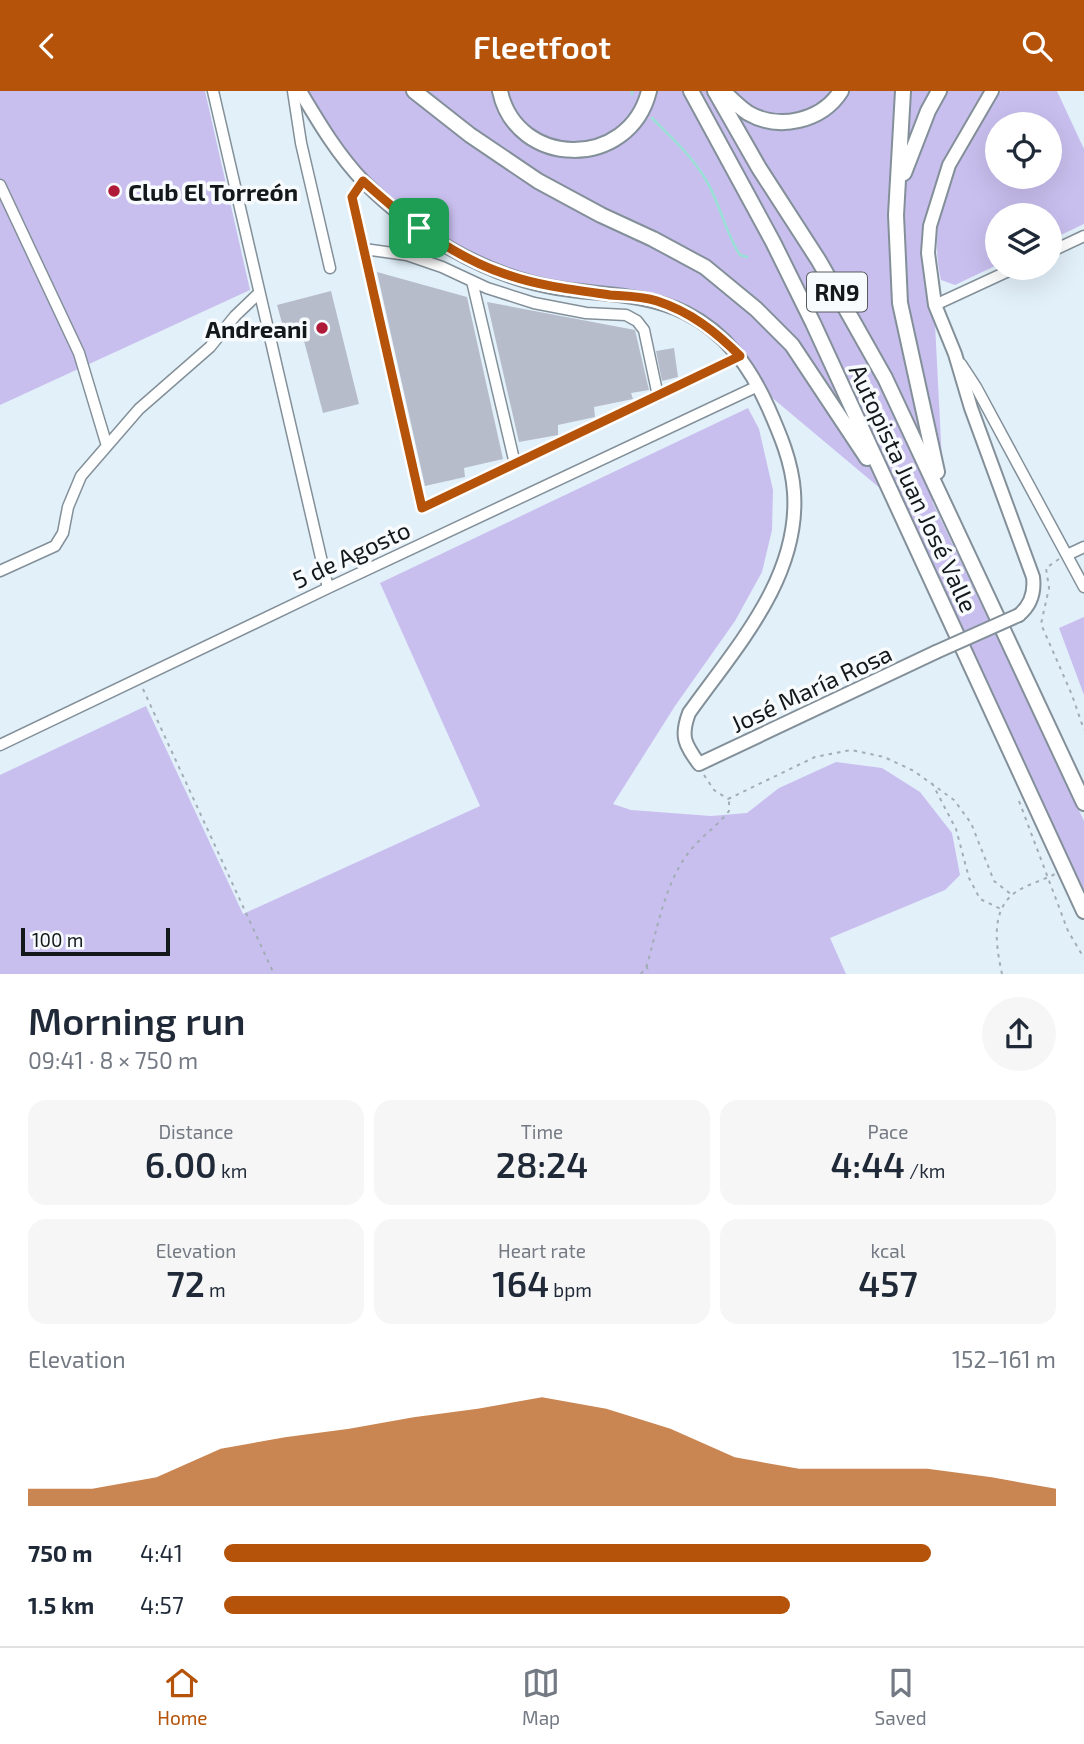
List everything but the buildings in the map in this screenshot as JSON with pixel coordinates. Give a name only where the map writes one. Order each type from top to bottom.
[{"type":"highway","points":[[414,91],[470,135],[538,181],[705,267],[756,309],[792,345],[894,500]]},
{"type":"highway","points":[[500,91],[510,114],[523,130],[538,141],[558,149],[580,151],[601,146],[623,134],[638,116],[649,91]]},
{"type":"highway","name":"Autopista Juan José Valle","points":[[691,91],[779,253],[1084,911]]},
{"type":"highway","name":"Autopista Juan José Valle","points":[[715,91],[759,168],[854,320],[885,378],[1084,803]]},
{"type":"highway","points":[[723,91],[750,114],[766,120],[786,122],[809,118],[824,109],[841,91]]},
{"type":"highway","points":[[903,91],[896,257],[900,303],[926,430],[944,500]]},
{"type":"highway","points":[[898,188],[928,111],[939,91]]},
{"type":"main road","name":"José María Rosa","points":[[300,91],[332,143],[363,181],[429,236],[503,274],[555,288],[655,300],[687,313],[717,333],[740,356],[758,386],[781,435],[790,465],[794,491],[791,534],[786,559],[768,600],[684,725],[685,743],[699,764],[1019,615],[1030,603],[1034,592],[1033,576],[971,408],[955,354],[935,305],[928,253],[930,226],[949,165],[992,91]]},
{"type":"street","points":[[213,91],[328,588]]},
{"type":"street","points":[[293,91],[301,143],[330,268]]},
{"type":"street","points":[[363,181],[352,197],[422,508],[740,356]]},
{"type":"street","points":[[0,185],[79,353],[107,446]]},
{"type":"street","points":[[1062,246],[1084,236]]},
{"type":"street","points":[[364,249],[407,255],[534,303],[586,313],[626,315],[637,321],[644,330],[658,396]]},
{"type":"street","points":[[935,305],[989,280]]},
{"type":"street","points":[[472,281],[515,464]]},
{"type":"street","points":[[0,571],[55,545],[63,533],[68,507],[81,476],[139,409],[210,347],[235,316],[259,293]]},
{"type":"street","points":[[955,354],[976,387],[1084,587]]},
{"type":"street","name":"5 de Agosto","points":[[0,745],[758,386]]},
{"type":"street","points":[[1066,555],[1084,547]]},
{"type":"path","points":[[1066,555],[1046,568],[1049,588],[1041,624],[1084,730]]},
{"type":"path","points":[[138,679],[274,974]]},
{"type":"path","points":[[729,799],[816,757],[851,750],[884,757],[914,771],[954,800],[971,823],[994,881],[1012,895]]},
{"type":"path","points":[[699,764],[714,790],[729,799]]},
{"type":"path","points":[[932,783],[956,829],[969,878],[979,899],[1001,909]]},
{"type":"path","points":[[641,974],[647,965],[676,872],[695,845],[719,825],[730,811],[729,799]]},
{"type":"path","points":[[1019,801],[1046,878],[1068,931],[1084,958]]},
{"type":"path","points":[[1002,974],[997,950],[997,926],[1001,909],[1012,895],[1065,870]]},
{"type":"path","points":[[647,965],[648,974]]},
{"type":"shaded area","name":"Club El Torreón","points":[[0,91],[205,91],[250,290],[0,405]]},
{"type":"shaded area","points":[[300,91],[992,91],[973,123],[930,226],[944,500],[932,501],[1084,821],[1084,890],[900,500],[894,500],[758,386],[740,356],[687,313],[555,287],[462,254],[363,181]]},
{"type":"shaded area","points":[[1001,91],[1057,91],[1084,149],[1084,224],[1062,234],[1062,203],[985,203],[985,271],[955,285],[941,280],[937,253],[938,227],[951,180],[985,118],[985,189],[1062,189],[1062,112],[988,112]]},
{"type":"shaded area","points":[[748,408],[759,429],[773,490],[772,530],[762,572],[735,621],[675,706],[613,804],[631,810],[711,816],[747,813],[779,788],[836,762],[882,768],[920,792],[952,833],[960,875],[945,890],[830,938],[846,974],[0,974],[0,775],[146,706],[243,914],[480,806],[380,583]]},
{"type":"shaded area","points":[[1084,617],[1084,695],[1059,628]]},
{"type":"waterway","points":[[652,118],[700,171],[711,189],[730,237],[740,255],[747,257]]},
{"type":"place","name":"Club El Torreón","points":[[114,191]]},
{"type":"place","name":"Andreani","points":[[322,328]]},
{"type":"route","points":[[363,181],[419,228],[429,236],[503,274],[555,288],[655,300],[687,313],[717,333],[740,356],[422,508],[352,197],[363,181]]}]
